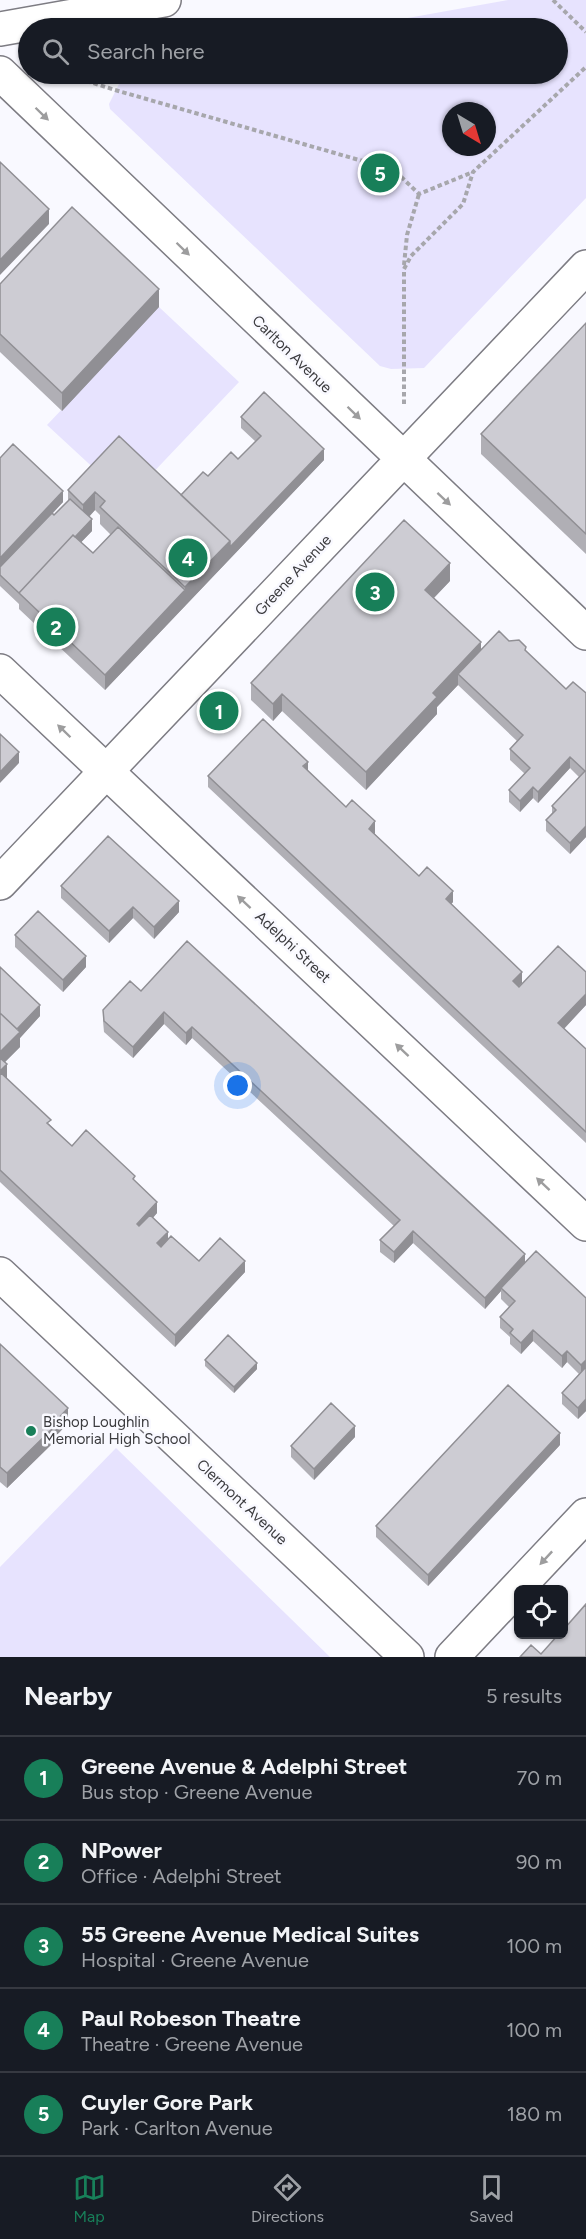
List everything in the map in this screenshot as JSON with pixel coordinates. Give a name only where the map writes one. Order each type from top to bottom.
[{"type":"street","points":[[62,18],[164,0]]},
{"type":"street","points":[[0,29],[18,26]]},
{"type":"street","name":"Carlton Avenue","points":[[0,73],[586,633]]},
{"type":"street","name":"Greene Avenue","points":[[0,884],[586,267]]},
{"type":"street","name":"Adelphi Street","points":[[0,671],[586,1224]]},
{"type":"street","name":"Clermont Avenue","points":[[0,1274],[406,1657]]},
{"type":"street","points":[[452,1657],[586,1515]]},
{"type":"path","points":[[553,0],[586,32]]},
{"type":"path","points":[[568,84],[586,67]]},
{"type":"path","points":[[97,84],[394,170],[419,194]]},
{"type":"path","points":[[419,194],[473,172],[568,84]]},
{"type":"path","points":[[404,269],[411,256],[463,204],[473,172]]},
{"type":"path","points":[[405,404],[404,269],[407,235],[419,194]]},
{"type":"shaded area","points":[[508,0],[586,0],[586,198],[424,368],[391,369],[380,366],[110,109],[109,104],[119,84],[568,84],[568,18],[408,18]]},
{"type":"shaded area","points":[[159,307],[239,382],[146,480],[100,474],[47,425]]},
{"type":"shaded area","name":"Bishop Loughlin Memorial High School","points":[[116,1448],[330,1657],[0,1657],[0,1567]]},
{"type":"building","points":[[0,162],[49,209],[0,260]]},
{"type":"building","points":[[72,207],[159,289],[62,393],[0,334],[0,284]]},
{"type":"building","points":[[586,323],[586,534],[481,434]]},
{"type":"building","points":[[264,392],[324,449],[230,547],[230,541],[181,495],[203,472],[208,476],[231,452],[238,459],[261,436],[241,417]]},
{"type":"building","points":[[119,436],[230,541],[185,587],[100,507],[105,501],[95,492],[83,505],[68,490]]},
{"type":"building","points":[[13,444],[63,491],[0,558],[0,458]]},
{"type":"building","points":[[70,499],[92,519],[75,537],[73,535],[19,593],[0,575],[0,567],[52,513],[54,515]]},
{"type":"building","points":[[404,520],[450,563],[425,590],[481,642],[433,693],[437,697],[366,772],[282,694],[273,704],[251,683]]},
{"type":"building","points":[[118,527],[185,590],[105,675],[19,593],[73,535],[93,553]]},
{"type":"building","points":[[499,631],[509,641],[519,640],[526,647],[525,650],[566,689],[573,682],[586,693],[586,826],[570,843],[546,820],[556,810],[552,806],[585,771],[570,757],[538,792],[533,787],[520,801],[509,790],[530,768],[510,749],[523,735],[458,674]]},
{"type":"building","points":[[263,719],[308,762],[303,766],[346,807],[352,800],[375,821],[369,829],[419,876],[427,867],[453,891],[446,899],[522,972],[513,981],[519,987],[558,946],[586,972],[586,994],[558,1023],[586,1049],[586,1132],[208,776]]},
{"type":"building","points":[[0,734],[19,752],[0,772]]},
{"type":"building","points":[[108,836],[179,901],[154,927],[133,907],[109,931],[61,886]]},
{"type":"building","points":[[38,911],[86,956],[63,980],[15,935]]},
{"type":"building","points":[[187,941],[525,1254],[485,1298],[413,1231],[394,1252],[380,1240],[400,1220],[192,1027],[186,1033],[164,1012],[133,1047],[104,1021],[103,1010],[130,981],[141,991]]},
{"type":"building","points":[[0,967],[40,1005],[17,1029],[0,1013]]},
{"type":"building","points":[[0,1013],[20,1032],[0,1052]]},
{"type":"building","points":[[0,1058],[7,1064],[0,1071]]},
{"type":"building","points":[[1,1073],[51,1120],[47,1123],[72,1146],[86,1130],[135,1176],[133,1179],[157,1202],[137,1224],[139,1226],[150,1215],[168,1232],[157,1243],[161,1247],[171,1236],[199,1261],[220,1238],[245,1261],[175,1335],[0,1170]]},
{"type":"building","points":[[536,1251],[586,1298],[586,1360],[581,1365],[567,1351],[562,1356],[533,1330],[521,1343],[510,1333],[513,1329],[500,1317],[515,1301],[501,1288]]},
{"type":"building","points":[[228,1335],[257,1363],[234,1387],[205,1360]]},
{"type":"building","name":"Bishop Loughlin Memorial High School","points":[[0,1344],[68,1408],[54,1423],[56,1425],[7,1473],[0,1467]]},
{"type":"building","points":[[586,1367],[586,1399],[578,1408],[562,1393]]},
{"type":"building","points":[[508,1385],[560,1433],[428,1575],[376,1526]]},
{"type":"building","points":[[331,1403],[355,1426],[314,1469],[291,1446]]},
{"type":"building","points":[[586,1604],[586,1657],[520,1657],[531,1645],[541,1654],[554,1639],[568,1639],[568,1624]]},
{"type":"place","name":"Cuyler Gore Park","points":[[380,173]]},
{"type":"place","name":"Paul Robeson Theatre","points":[[188,558]]},
{"type":"place","name":"55 Greene Avenue Medical Suites","points":[[375,592]]},
{"type":"place","name":"NPower","points":[[56,627]]},
{"type":"place","name":"Greene Avenue & Adelphi Street","points":[[219,711]]},
{"type":"place","name":"Bishop Loughlin Memorial High School","points":[[31,1431]]}]
